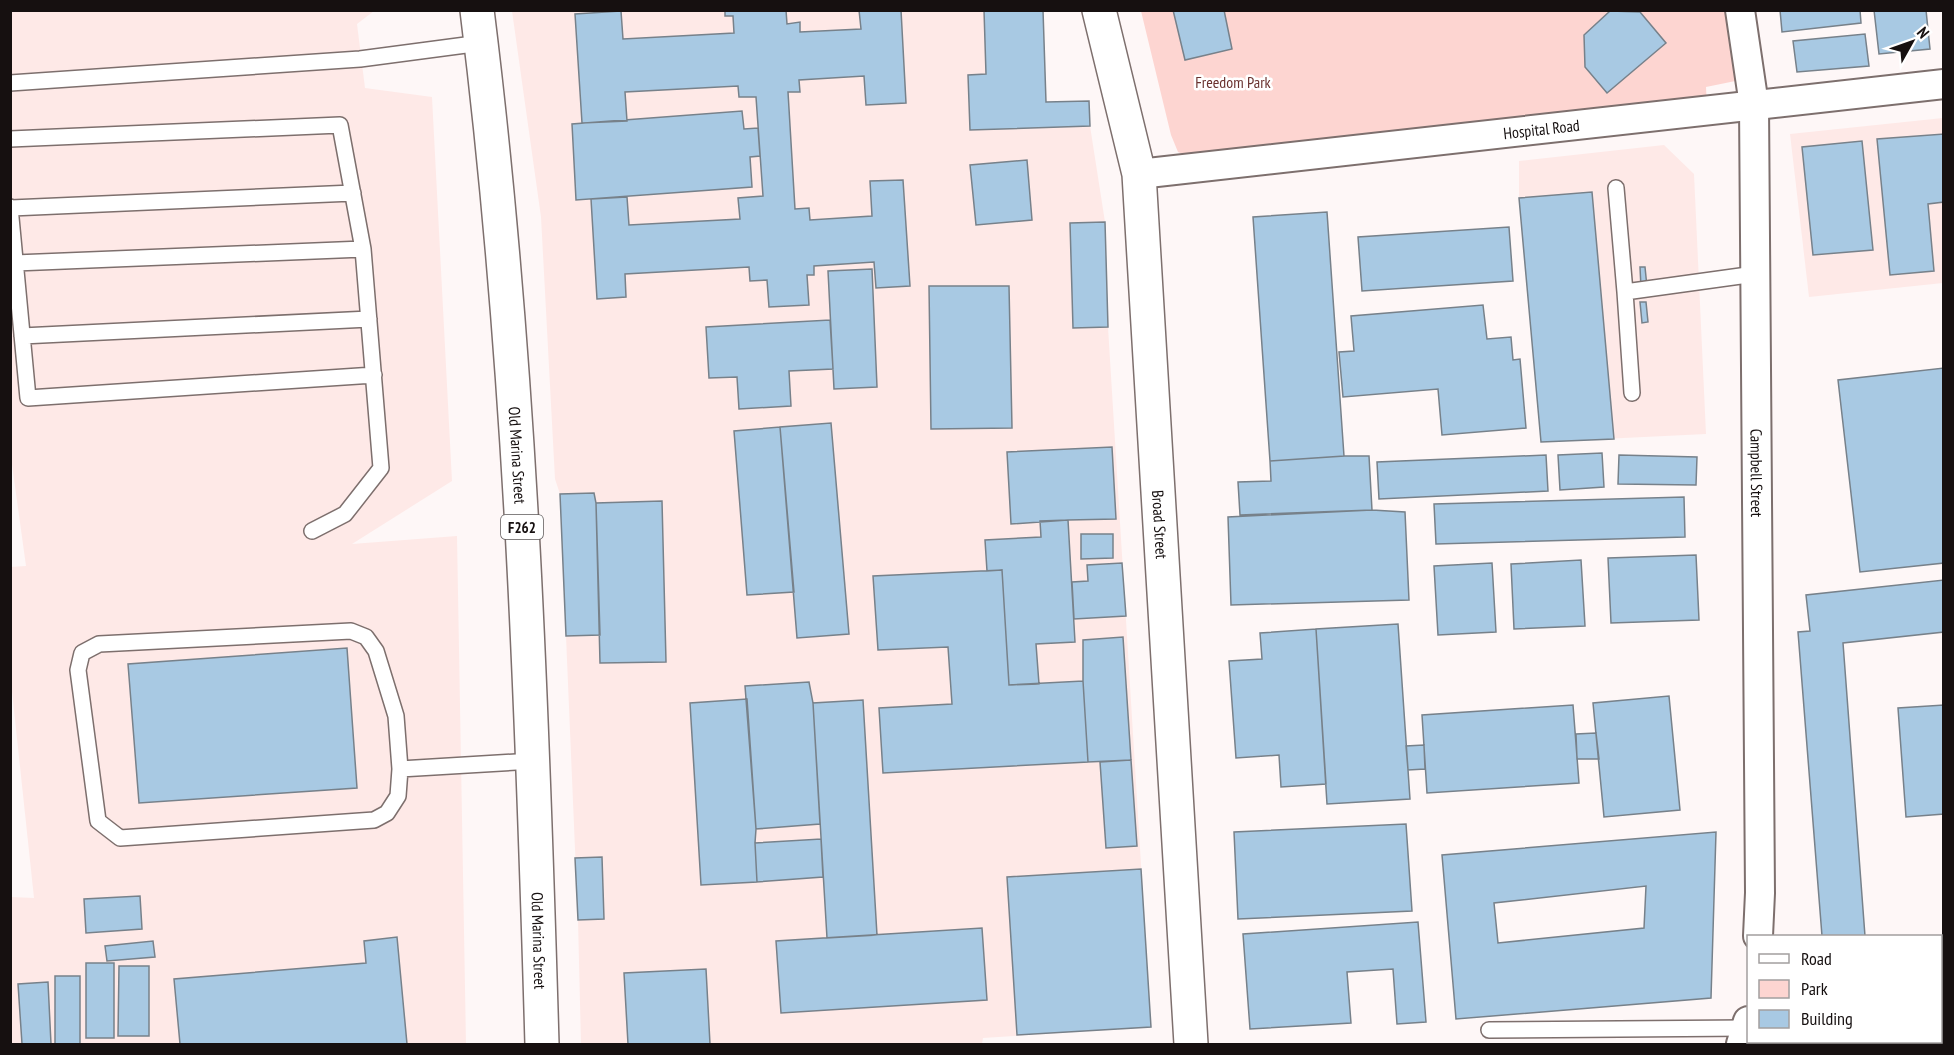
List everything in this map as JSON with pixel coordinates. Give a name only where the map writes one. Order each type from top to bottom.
[{"type":"main road","name":"Old Marina Street","points":[[477,10],[511,355],[527,602],[542,1044]]},
{"type":"main road","name":"Broad Street","points":[[1099,10],[1139,174],[1191,1044]]},
{"type":"street","name":"Campbell Street","points":[[1740,10],[1754,105],[1760,881],[1758,935]]},
{"type":"street","name":"Hospital Road","points":[[1139,174],[1944,84]]},
{"type":"lane","points":[[10,83],[360,59],[481,43]]},
{"type":"lane","points":[[10,139],[340,125],[363,249],[381,468],[345,514],[312,531]]},
{"type":"lane","points":[[1616,188],[1632,393]]},
{"type":"lane","points":[[353,194],[11,207],[28,398],[374,375]]},
{"type":"lane","points":[[15,263],[363,249]]},
{"type":"lane","points":[[1625,292],[1755,274]]},
{"type":"lane","points":[[22,336],[369,319]]},
{"type":"lane","points":[[351,631],[366,637],[376,651],[396,716],[400,769],[398,796],[387,813],[374,820],[120,838],[98,821],[78,670],[82,653],[99,644],[351,631]]},
{"type":"lane","points":[[400,769],[533,761]]},
{"type":"lane","points":[[1942,1004],[1944,1021]]},
{"type":"lane","points":[[1489,1030],[1746,1031]]},
{"type":"shaded area","points":[[11,11],[374,11],[357,24],[365,88],[432,97],[452,481],[352,544],[457,536],[466,1044],[11,1044],[11,897],[34,898],[11,682],[10,567],[26,566],[10,450]]},
{"type":"shaded area","points":[[512,11],[1043,11],[1046,102],[1089,101],[1090,126],[1105,222],[1108,327],[1151,1027],[983,1038],[982,1044],[581,1044],[560,494],[555,479],[541,217]]},
{"type":"shaded area","points":[[1943,118],[1943,283],[1809,297],[1790,134]]},
{"type":"shaded area","points":[[1664,145],[1694,174],[1706,434],[1541,442],[1519,198],[1519,161]]},
{"type":"green space","name":"Freedom Park","points":[[1141,11],[1741,11],[1750,78],[1706,87],[1707,107],[1192,158],[1178,152],[1171,135]]},
{"type":"green space","points":[[1942,1016],[1943,1044],[1831,1044],[1942,1043]]},
{"type":"building","points":[[725,10],[786,10],[787,24],[800,22],[800,32],[861,29],[859,10],[901,10],[906,103],[866,105],[864,76],[799,80],[800,92],[788,92],[795,209],[809,208],[810,220],[872,216],[870,181],[903,180],[910,286],[876,288],[874,262],[814,266],[814,275],[807,275],[809,305],[769,307],[767,280],[750,281],[749,267],[625,274],[626,297],[597,299],[591,199],[627,197],[629,225],[740,219],[738,198],[763,196],[756,97],[739,97],[738,86],[625,92],[627,121],[582,123],[575,14],[621,11],[623,39],[734,33],[733,16],[725,16]]},
{"type":"building","points":[[984,10],[1043,10],[1046,102],[1089,101],[1090,126],[970,130],[968,75],[986,74]]},
{"type":"building","points":[[1173,10],[1224,10],[1232,49],[1185,60]]},
{"type":"building","points":[[1780,10],[1860,10],[1861,23],[1782,32]]},
{"type":"building","points":[[1874,10],[1926,10],[1930,49],[1879,54]]},
{"type":"building","points":[[1610,11],[1640,12],[1666,43],[1607,93],[1585,67],[1584,35]]},
{"type":"building","points":[[1865,34],[1869,66],[1797,72],[1793,41]]},
{"type":"building","points":[[742,111],[744,129],[758,128],[760,156],[750,157],[752,187],[576,200],[572,124]]},
{"type":"building","points":[[1944,134],[1944,202],[1928,204],[1934,271],[1890,275],[1877,139]]},
{"type":"building","points":[[1862,141],[1873,250],[1813,255],[1802,147]]},
{"type":"building","points":[[1027,160],[1032,220],[976,225],[970,165]]},
{"type":"building","points":[[1592,192],[1614,439],[1541,442],[1519,198]]},
{"type":"building","points":[[1327,212],[1344,456],[1270,461],[1253,217]]},
{"type":"building","points":[[1105,222],[1108,327],[1073,328],[1070,223]]},
{"type":"building","points":[[1509,227],[1513,281],[1362,291],[1358,237]]},
{"type":"building","points":[[1640,267],[1645,267],[1647,287],[1641,288]]},
{"type":"building","points":[[872,269],[877,387],[834,389],[828,271]]},
{"type":"building","points":[[929,286],[1009,286],[1012,428],[931,429]]},
{"type":"building","points":[[1640,302],[1646,302],[1648,322],[1642,323]]},
{"type":"building","points":[[1483,305],[1487,339],[1511,337],[1513,360],[1520,359],[1526,428],[1442,435],[1438,389],[1343,397],[1339,352],[1354,351],[1351,316]]},
{"type":"building","points":[[830,320],[833,369],[789,371],[791,406],[739,409],[737,377],[709,378],[706,327]]},
{"type":"building","points":[[1944,368],[1944,563],[1860,572],[1838,380]]},
{"type":"building","points":[[831,423],[849,634],[797,638],[780,427]]},
{"type":"building","points":[[780,427],[794,592],[747,595],[734,431]]},
{"type":"building","points":[[1112,447],[1116,519],[1011,524],[1007,452]]},
{"type":"building","points":[[1602,453],[1604,487],[1560,490],[1558,455]]},
{"type":"building","points":[[1546,455],[1548,491],[1379,499],[1377,462]]},
{"type":"building","points":[[1619,455],[1697,457],[1696,485],[1618,484]]},
{"type":"building","points":[[1369,456],[1372,510],[1240,515],[1238,482],[1271,481],[1270,461]]},
{"type":"building","points":[[594,493],[600,635],[566,636],[560,494]]},
{"type":"building","points":[[1684,497],[1685,537],[1436,544],[1434,504]]},
{"type":"building","points":[[662,501],[666,662],[600,663],[596,503]]},
{"type":"building","points":[[1372,510],[1405,512],[1409,600],[1231,605],[1228,517]]},
{"type":"building","points":[[1068,520],[1075,642],[1036,644],[1039,684],[1009,685],[1002,570],[987,571],[985,540],[1041,537],[1040,521]]},
{"type":"building","points":[[1081,534],[1113,534],[1113,558],[1081,559]]},
{"type":"building","points":[[1696,555],[1699,620],[1611,623],[1608,558]]},
{"type":"building","points":[[1581,560],[1585,626],[1514,629],[1511,564]]},
{"type":"building","points":[[1122,563],[1126,616],[1074,619],[1072,582],[1088,581],[1087,565]]},
{"type":"building","points":[[1492,563],[1496,632],[1438,635],[1434,566]]},
{"type":"building","points":[[1002,570],[1009,685],[1083,681],[1088,762],[883,773],[879,708],[952,704],[948,647],[878,650],[873,576]]},
{"type":"building","points":[[1944,580],[1944,632],[1843,643],[1865,935],[1822,935],[1798,632],[1810,631],[1806,595]]},
{"type":"building","points":[[1398,624],[1410,799],[1327,804],[1316,629]]},
{"type":"building","points":[[1316,629],[1326,784],[1281,787],[1279,755],[1236,758],[1229,661],[1262,659],[1260,633]]},
{"type":"building","points":[[1123,637],[1131,760],[1088,762],[1083,640]]},
{"type":"building","points":[[347,648],[357,788],[139,803],[128,664]]},
{"type":"building","points":[[809,682],[813,703],[820,824],[756,829],[745,686]]},
{"type":"building","points":[[1669,696],[1680,810],[1604,817],[1593,703]]},
{"type":"building","points":[[747,699],[756,829],[757,882],[701,885],[690,703]]},
{"type":"building","points":[[863,700],[877,935],[827,938],[813,703]]},
{"type":"building","points":[[1573,705],[1579,783],[1427,793],[1422,715]]},
{"type":"building","points":[[1944,705],[1944,814],[1906,817],[1898,708]]},
{"type":"building","points":[[1596,733],[1599,759],[1577,759],[1576,734]]},
{"type":"building","points":[[1424,745],[1425,769],[1408,770],[1406,746]]},
{"type":"building","points":[[1131,760],[1137,846],[1106,848],[1100,762]]},
{"type":"building","points":[[1406,824],[1412,911],[1238,919],[1234,832]]},
{"type":"building","points":[[1716,832],[1711,998],[1456,1019],[1442,855]],"holes":[[[1646,886],[1644,928],[1498,943],[1494,903]]]},
{"type":"building","points":[[821,839],[823,877],[757,882],[755,843]]},
{"type":"building","points":[[602,857],[604,919],[578,920],[575,858]]},
{"type":"building","points":[[1141,869],[1151,1027],[1017,1035],[1007,877]]},
{"type":"building","points":[[140,896],[142,929],[86,933],[84,899]]},
{"type":"building","points":[[1418,922],[1426,1022],[1397,1024],[1393,969],[1347,972],[1351,1023],[1250,1029],[1243,934]]},
{"type":"building","points":[[982,928],[987,1000],[781,1013],[776,941]]},
{"type":"building","points":[[397,937],[407,1044],[180,1044],[174,979],[366,963],[364,941]]},
{"type":"building","points":[[153,941],[155,957],[107,961],[105,946]]},
{"type":"building","points":[[86,963],[114,963],[114,1038],[86,1038]]},
{"type":"building","points":[[119,966],[149,966],[149,1036],[118,1036]]},
{"type":"building","points":[[706,969],[710,1044],[628,1044],[624,973]]},
{"type":"building","points":[[55,976],[80,976],[80,1044],[55,1044]]},
{"type":"building","points":[[48,982],[51,1044],[22,1044],[18,984]]}]
